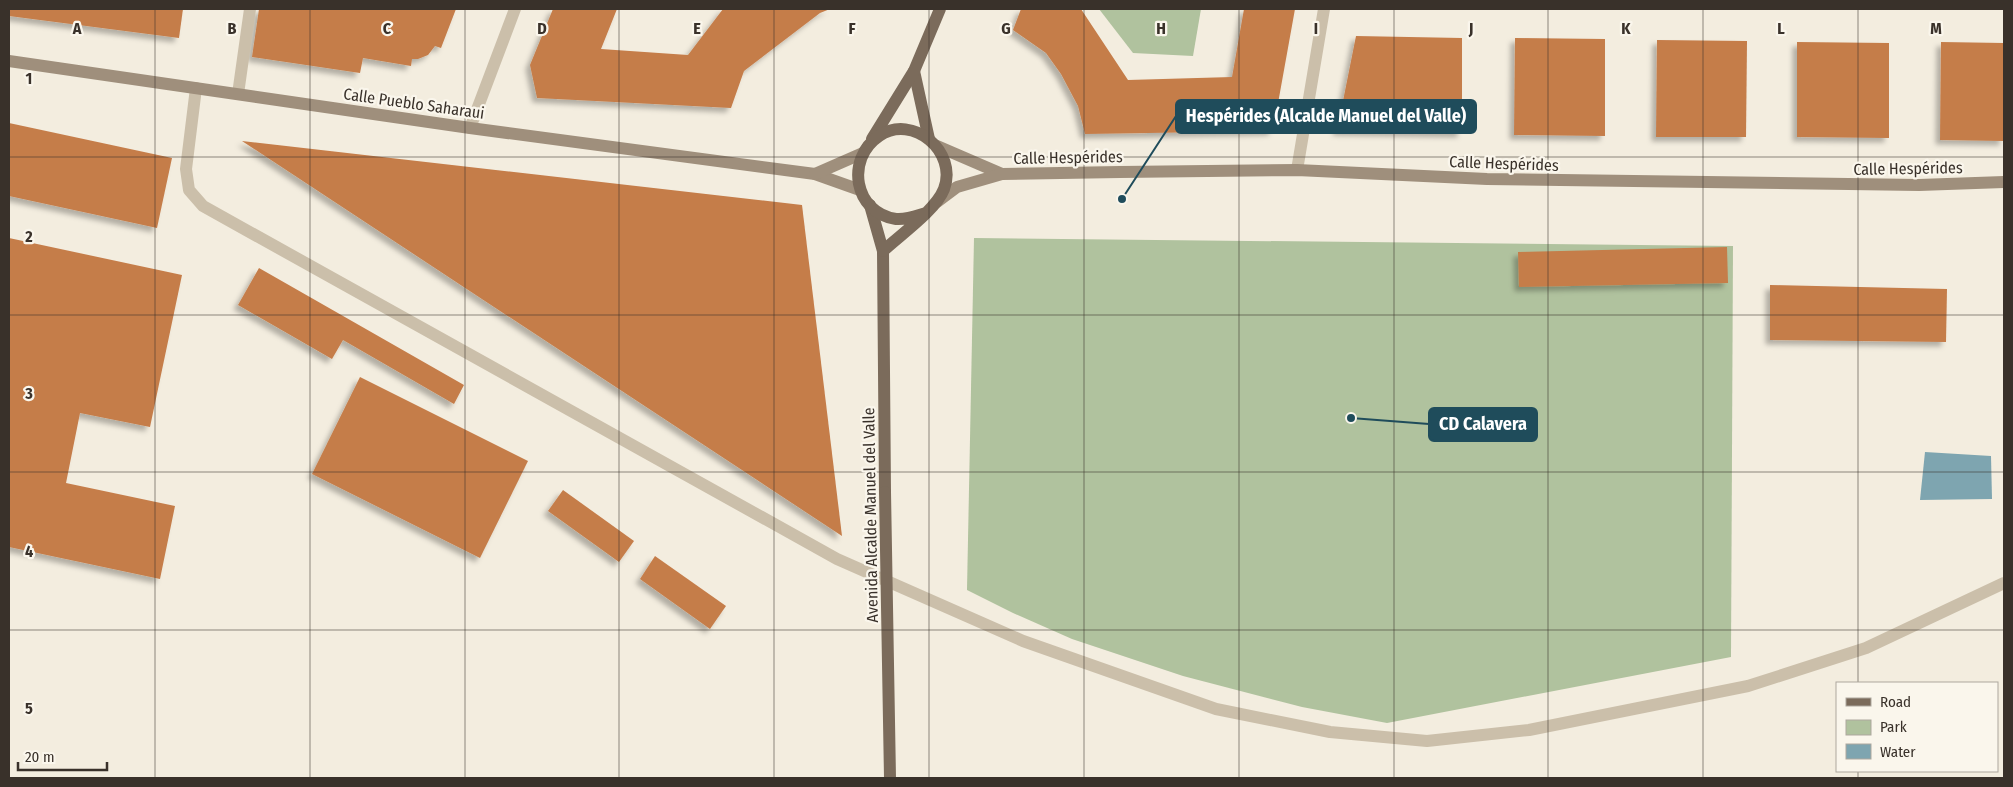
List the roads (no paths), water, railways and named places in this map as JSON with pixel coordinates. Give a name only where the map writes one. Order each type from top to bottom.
[{"type":"main road","points":[[926,212],[912,218],[896,219],[882,214],[870,205],[860,190],[858,166],[863,153],[914,71],[940,9]]},
{"type":"main road","points":[[914,71],[933,142]]},
{"type":"main road","points":[[871,141],[883,133],[896,129],[912,130],[926,136],[933,142],[945,159],[947,174],[944,188],[937,202],[883,251]]},
{"type":"main road","name":"Avenida Alcalde Manuel del Valle","points":[[870,205],[883,251],[890,778]]},
{"type":"street","points":[[238,94],[250,9]]},
{"type":"street","points":[[470,128],[515,9]]},
{"type":"street","points":[[1297,170],[1324,9]]},
{"type":"street","name":"Calle Pueblo Saharaui","points":[[9,60],[470,128],[816,174],[860,190]]},
{"type":"street","points":[[196,88],[186,169],[189,190],[203,206],[837,559],[1023,641],[1216,709],[1330,732],[1427,741],[1529,730],[1748,686],[1866,648],[2004,583]]},
{"type":"street","name":"Calle Hespérides","points":[[933,142],[1002,174]]},
{"type":"street","points":[[816,174],[863,153]]},
{"type":"street","name":"Calle Hespérides","points":[[937,202],[957,187],[1002,174],[1297,170],[1487,179],[1919,185],[2004,182]]},
{"type":"water","points":[[1925,452],[1991,456],[1992,499],[1920,500]]},
{"type":"place","name":"Hespérides (Alcalde Manuel del Valle)","points":[[1122,199]]},
{"type":"place","name":"CD Calavera","points":[[1351,418]]}]
